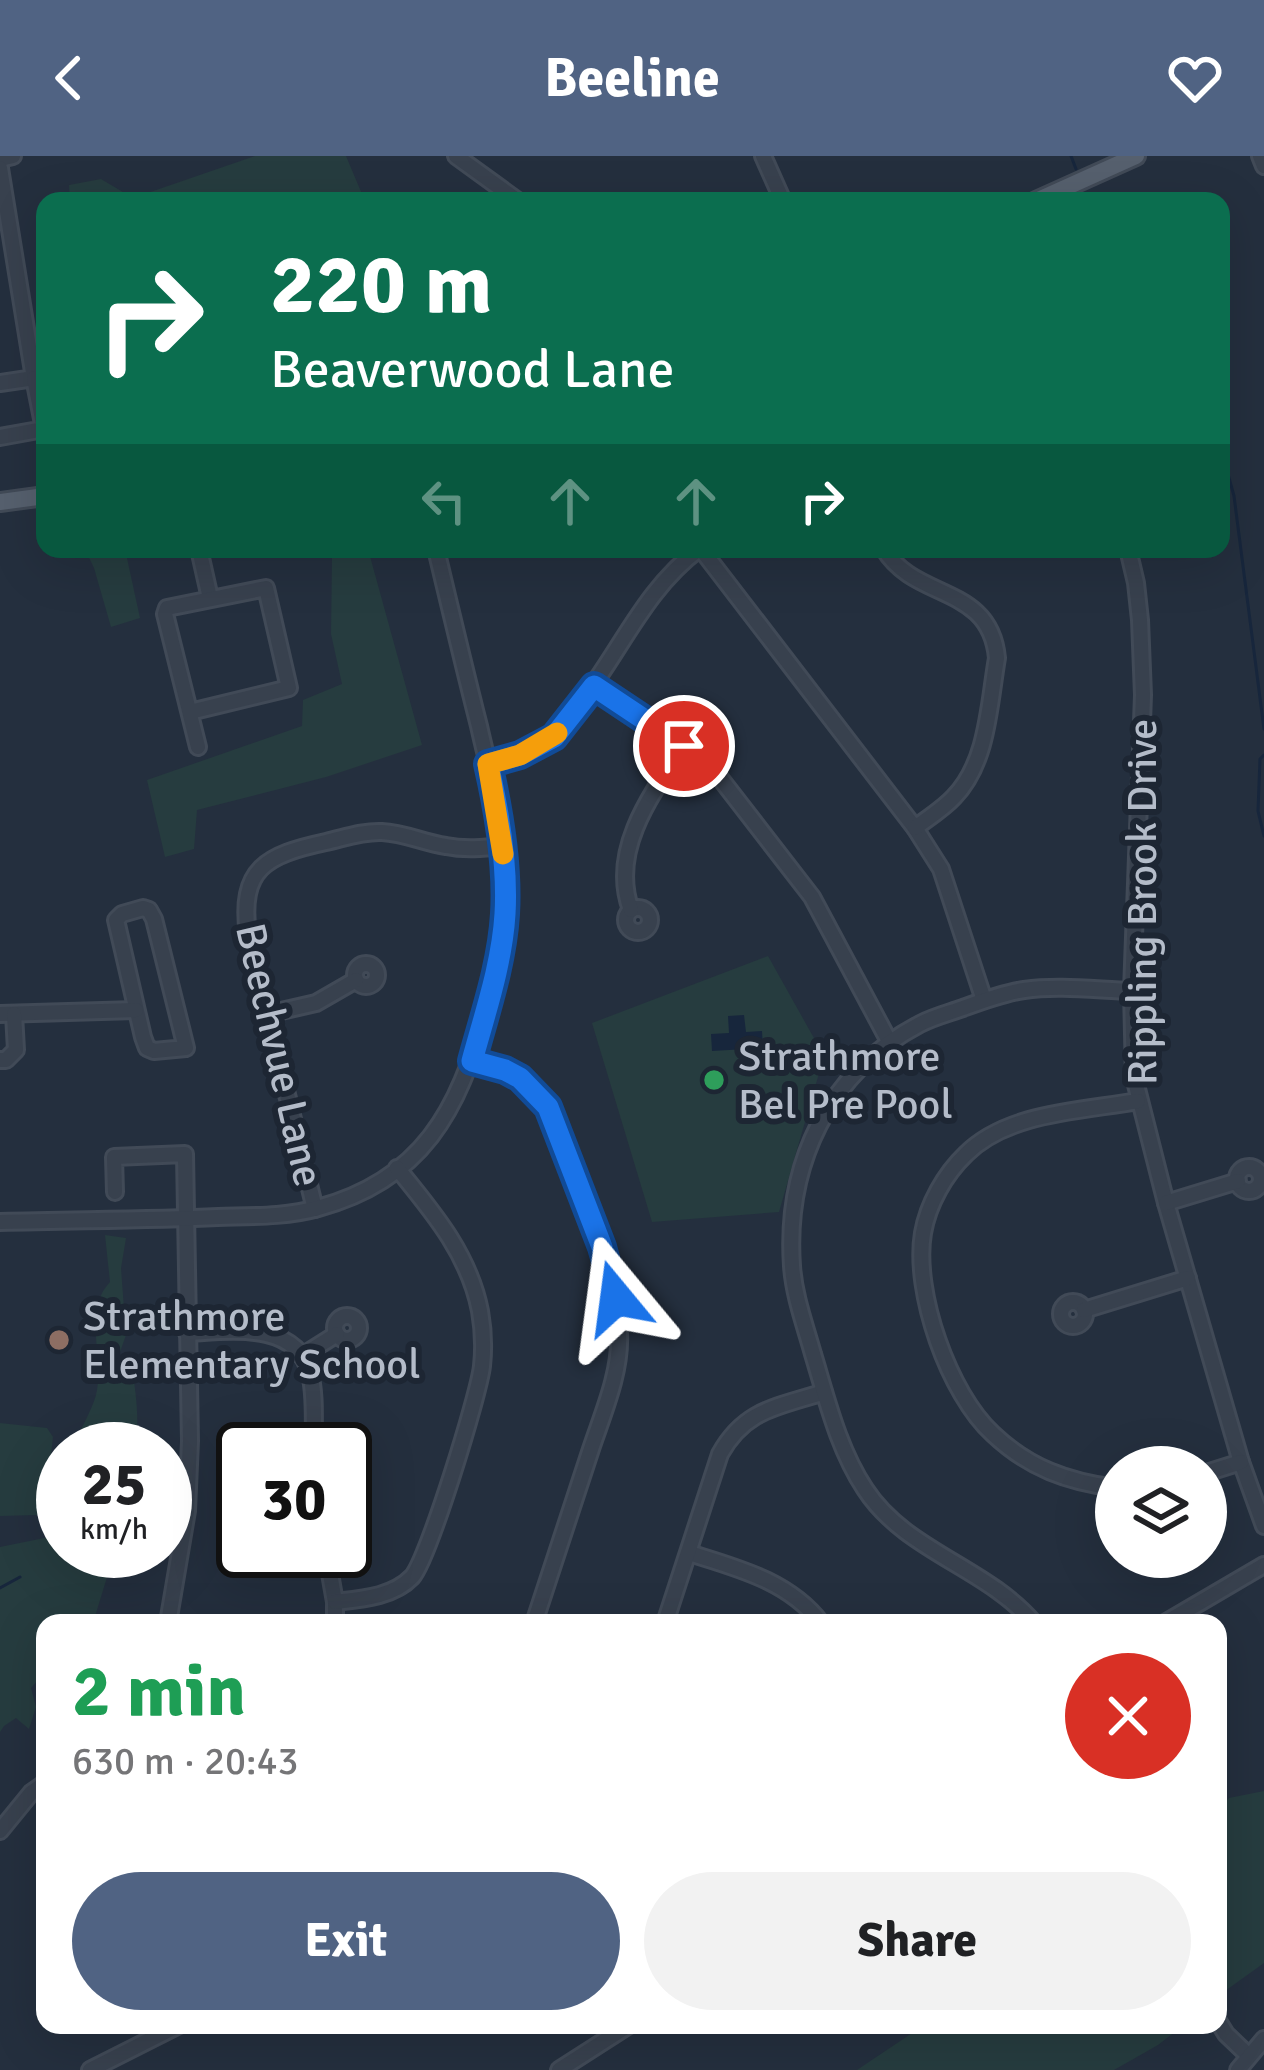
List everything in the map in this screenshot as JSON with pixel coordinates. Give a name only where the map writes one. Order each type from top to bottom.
[{"type":"main road","points":[[1056,192],[1136,156]]},
{"type":"main road","points":[[0,502],[36,497]]},
{"type":"street","points":[[14,156],[0,163],[36,388]]},
{"type":"street","points":[[456,156],[506,192]]},
{"type":"street","points":[[763,156],[779,192]]},
{"type":"street","points":[[1260,156],[1264,166]]},
{"type":"street","points":[[0,383],[34,378]]},
{"type":"street","points":[[0,437],[36,430]]},
{"type":"street","points":[[201,558],[210,598]]},
{"type":"street","points":[[0,1222],[186,1219],[315,1209],[360,1194],[422,1148],[445,1118],[472,1061],[496,972],[505,913],[503,846],[488,764],[438,558]]},
{"type":"street","points":[[488,764],[520,755],[554,737],[594,686],[658,586],[687,558]]},
{"type":"street","points":[[707,558],[915,828],[941,869],[984,1000]]},
{"type":"street","points":[[891,558],[901,570],[965,602],[984,618],[992,630],[997,658],[982,745],[971,775],[953,798],[915,828]]},
{"type":"street","name":"Rippling Brook Drive","points":[[1130,558],[1138,602],[1144,695],[1132,991],[1134,1077],[1166,1203],[1264,1526]]},
{"type":"street","points":[[190,712],[289,688],[266,588],[167,608],[165,614],[198,747]]},
{"type":"street","points":[[594,686],[684,746],[719,778],[812,897],[890,1042]]},
{"type":"street","points":[[631,910],[626,873],[635,827],[684,746]]},
{"type":"street","name":"Beechvue Lane","points":[[315,1209],[248,935],[244,909],[254,876],[279,855],[374,831],[445,846],[503,846]]},
{"type":"street","points":[[143,908],[154,919],[186,1048],[147,1048],[136,1010],[116,920],[143,908]]},
{"type":"street","points":[[268,1014],[316,1003],[356,980]]},
{"type":"street","points":[[1026,1614],[992,1583],[939,1553],[884,1513],[845,1456],[797,1298],[790,1225],[794,1188],[808,1145],[830,1104],[890,1042],[922,1023],[1022,990],[1132,991]]},
{"type":"street","points":[[0,1060],[16,1051],[7,1014],[136,1010]]},
{"type":"street","points":[[472,1061],[520,1078],[548,1107],[602,1247],[616,1298],[620,1338],[610,1392],[537,1614]]},
{"type":"street","points":[[1095,1484],[1056,1476],[1033,1465],[976,1415],[955,1382],[938,1339],[921,1265],[922,1236],[941,1186],[984,1140],[1041,1118],[1138,1101]]},
{"type":"street","points":[[115,1192],[114,1156],[184,1154],[190,1442],[187,1511],[170,1614]]},
{"type":"street","points":[[335,1602],[398,1588],[415,1574],[434,1528],[482,1367],[480,1311],[459,1252],[397,1168]]},
{"type":"street","points":[[1166,1203],[1238,1181]]},
{"type":"street","points":[[1084,1310],[1188,1278]]},
{"type":"street","points":[[187,1333],[266,1333],[286,1341],[308,1366],[313,1422]]},
{"type":"street","points":[[302,1356],[337,1334]]},
{"type":"street","points":[[668,1614],[731,1433],[758,1414],[824,1392]]},
{"type":"street","points":[[1227,1466],[1241,1462]]},
{"type":"street","points":[[689,1553],[773,1582],[814,1614]]},
{"type":"street","points":[[1183,1614],[1264,1564]]},
{"type":"street","points":[[331,1578],[335,1614]]},
{"type":"street","points":[[0,1832],[36,1790]]},
{"type":"street","points":[[90,2070],[161,2034]]},
{"type":"street","points":[[559,2070],[615,2034]]},
{"type":"street","points":[[1226,2034],[1249,2056]]},
{"type":"street","points":[[1238,2070],[1264,2039]]},
{"type":"green space","points":[[255,156],[346,156],[361,192],[150,192]]},
{"type":"green space","points":[[101,179],[123,192],[69,192],[69,185]]},
{"type":"green space","points":[[89,558],[127,558],[140,618],[111,627]]},
{"type":"green space","points":[[332,558],[370,558],[422,745],[326,777],[197,810],[194,849],[165,857],[147,780],[302,726],[303,700],[342,684],[331,634]]},
{"type":"green space","name":"Strathmore Bel Pre Pool","points":[[768,956],[824,1056],[779,1212],[652,1222],[592,1023]]},
{"type":"green space","points":[[105,1235],[126,1238],[121,1268],[126,1335],[119,1355],[131,1363],[137,1422],[84,1422],[98,1380],[97,1307],[110,1282]]},
{"type":"green space","points":[[0,1423],[36,1427],[36,1515],[0,1516]]},
{"type":"green space","points":[[36,1540],[36,1578],[107,1578],[96,1614],[36,1614],[36,1682],[31,1688],[36,1707],[29,1729],[16,1718],[0,1732],[0,1547]]},
{"type":"green space","points":[[1264,1791],[1264,1963],[1227,1990],[1227,1800]]},
{"type":"green space","points":[[911,2034],[1172,2034],[1114,2070],[857,2070]]},
{"type":"water","points":[[744,1015],[746,1032],[762,1031],[763,1048],[712,1051],[711,1034],[729,1033],[728,1016]]},
{"type":"waterway","points":[[1071,156],[1076,169]]},
{"type":"waterway","points":[[1230,482],[1264,729]]},
{"type":"waterway","points":[[1264,755],[1258,811],[1264,836]]},
{"type":"waterway","points":[[0,1588],[20,1577]]},
{"type":"slow traffic","points":[[503,854],[488,764],[520,755],[557,733]]},
{"type":"place","name":"Strathmore Bel Pre Pool","points":[[714,1080]]},
{"type":"place","name":"Strathmore Elementary School","points":[[59,1340]]},
{"type":"route","points":[[616,1298],[602,1247],[548,1107],[520,1078],[472,1061],[496,972],[505,913],[503,846],[488,764],[520,755],[554,737],[594,686],[684,746]]}]
